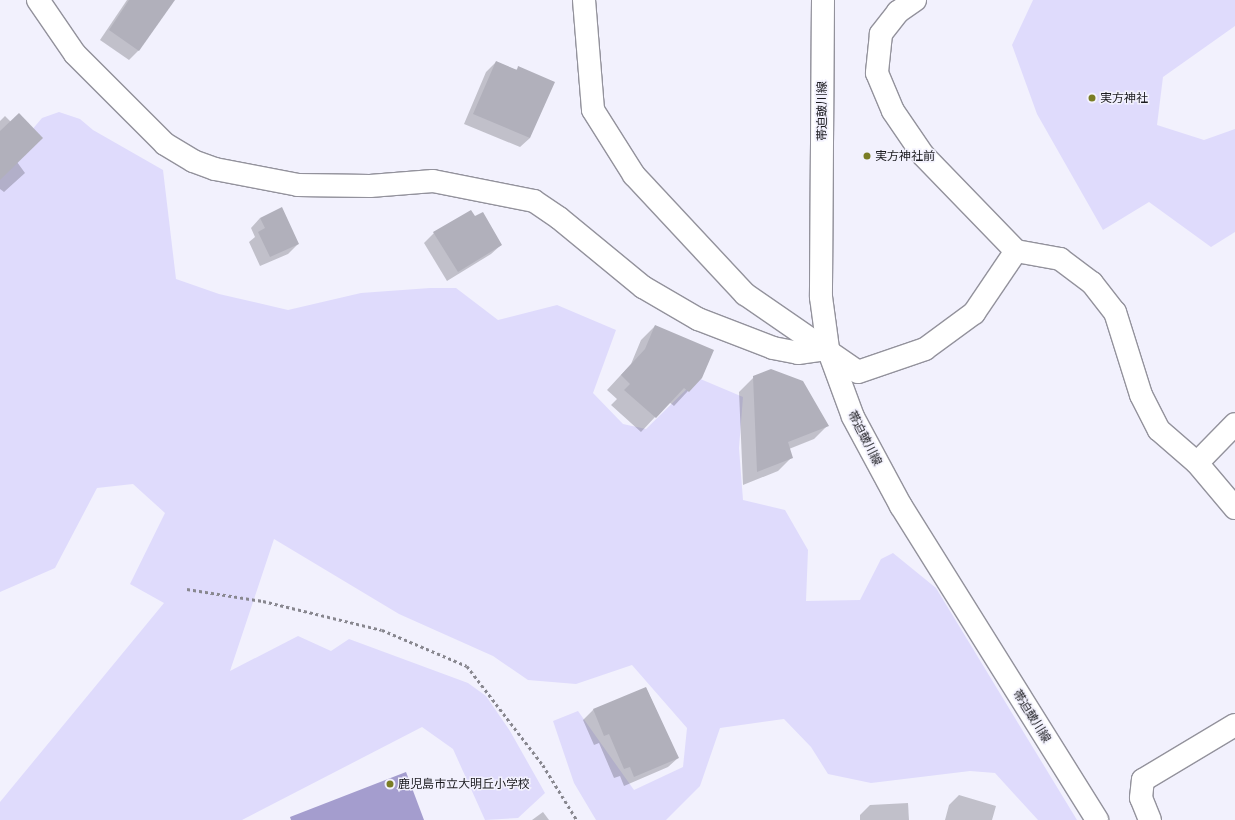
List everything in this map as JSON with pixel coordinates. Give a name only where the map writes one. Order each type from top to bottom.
[{"type":"street","points":[[38,0],[75,54],[165,144],[193,161],[215,169],[298,185],[370,186],[433,181],[534,201],[559,218],[643,287],[698,319],[774,348],[798,353],[828,349]]},
{"type":"street","points":[[584,0],[593,110],[634,175],[745,294],[828,349],[858,372],[925,349],[974,313],[1016,250]]},
{"type":"street","name":"帯迫皷川線","points":[[823,0],[821,297],[828,349],[853,417],[901,506],[1097,820]]},
{"type":"street","points":[[915,0],[898,12],[881,34],[877,73],[894,111],[923,155],[1016,250],[1060,259],[1092,283],[1115,312],[1141,395],[1159,430],[1197,463],[1235,508]]},
{"type":"street","points":[[1197,463],[1235,424]]},
{"type":"street","points":[[1150,820],[1141,798],[1143,780],[1235,725]]},
{"type":"path","points":[[187,589],[264,601],[382,630],[467,666],[543,765],[577,820]]},
{"type":"shaded area","points":[[1033,0],[1235,0],[1235,26],[1163,77],[1157,125],[1204,140],[1235,129],[1235,232],[1211,247],[1149,202],[1103,230],[1037,114],[1012,45]]},
{"type":"shaded area","points":[[59,112],[80,119],[93,130],[163,170],[176,279],[219,294],[288,310],[361,293],[430,288],[456,288],[498,320],[557,305],[616,330],[593,393],[623,424],[646,429],[698,378],[743,397],[739,448],[743,500],[785,510],[808,550],[806,601],[860,600],[881,559],[893,553],[936,588],[1077,820],[1038,820],[995,773],[970,771],[871,783],[828,774],[811,747],[784,719],[720,728],[700,786],[666,820],[596,820],[574,783],[553,721],[578,711],[634,790],[683,767],[687,728],[632,665],[576,684],[528,680],[493,656],[399,614],[274,539],[230,671],[298,636],[331,651],[349,639],[468,683],[486,696],[510,731],[545,793],[518,818],[485,820],[453,749],[422,727],[242,820],[0,820],[0,802],[164,603],[130,584],[165,513],[133,484],[97,488],[55,568],[0,592],[0,147],[25,138],[42,118]]},
{"type":"shaded area","points":[[406,772],[424,820],[291,820],[290,817]]},
{"type":"building","points":[[129,0],[175,0],[139,51],[109,30]]},
{"type":"building","points":[[496,61],[517,70],[518,66],[555,82],[530,138],[473,114]]},
{"type":"building","points":[[19,113],[43,138],[0,180],[0,131]]},
{"type":"building","points":[[282,207],[299,244],[270,257],[258,232],[265,228],[260,218]]},
{"type":"building","points":[[471,210],[475,216],[483,212],[502,245],[458,272],[433,232]]},
{"type":"building","points":[[655,325],[714,350],[702,378],[689,392],[684,388],[656,418],[624,390],[630,384],[621,375],[645,349]]},
{"type":"building","points":[[771,369],[803,381],[829,426],[788,442],[793,458],[757,472],[753,376]]},
{"type":"building","points":[[646,687],[679,758],[634,777],[630,767],[624,769],[609,734],[604,736],[593,709]]},
{"type":"place","name":"実方神社","points":[[1092,98]]},
{"type":"place","name":"実方神社前","points":[[867,156]]},
{"type":"place","name":"鹿児島市立大明丘小学校","points":[[390,784]]}]
